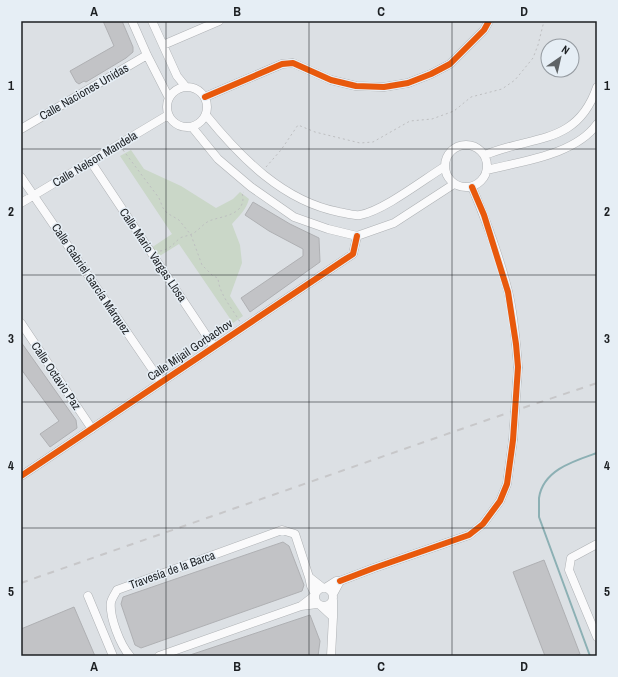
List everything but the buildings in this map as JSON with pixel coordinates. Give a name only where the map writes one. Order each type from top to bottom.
[{"type":"street","points":[[132,21],[147,56],[169,98]]},
{"type":"street","points":[[152,21],[177,76],[186,87]]},
{"type":"street","points":[[163,45],[219,21]]},
{"type":"street","points":[[205,97],[282,64],[294,63],[331,80],[356,86],[384,87],[408,83],[431,74],[450,64],[484,30],[489,21]]},
{"type":"street","name":"Calle Naciones Unidas","points":[[21,129],[147,56]]},
{"type":"street","points":[[484,155],[496,150],[551,136],[566,130],[589,106],[597,86]]},
{"type":"street","points":[[186,87],[197,89],[205,97],[208,109],[206,115],[198,125],[186,128],[176,124],[168,115],[167,103],[169,98],[173,92],[179,88],[186,87]]},
{"type":"street","name":"Calle Nelson Mandela","points":[[21,203],[168,115]]},
{"type":"street","points":[[206,115],[224,137],[261,173],[289,192],[325,209],[358,215],[372,211],[396,198],[444,167]]},
{"type":"street","points":[[487,170],[552,154],[567,148],[580,140],[597,124]]},
{"type":"street","points":[[192,127],[218,159],[251,187],[294,217],[328,229],[357,236],[394,222],[454,184]]},
{"type":"street","points":[[467,144],[474,146],[484,155],[487,160],[487,170],[485,177],[480,182],[472,187],[460,187],[449,180],[444,167],[448,154],[453,149],[460,145],[467,144]]},
{"type":"street","name":"Calle Mario Vargas Llosa","points":[[91,162],[214,347]]},
{"type":"street","name":"Calle Gabriel García Márquez","points":[[21,177],[162,382]]},
{"type":"street","points":[[301,606],[314,595],[317,590],[336,581],[340,581],[469,535],[483,524],[500,502],[507,484],[513,440],[518,367],[516,344],[508,292],[484,215],[472,187]]},
{"type":"street","name":"Calle Mijail Gorbachov","points":[[22,474],[92,429],[353,254],[357,236]]},
{"type":"street","name":"Calle Octavio Paz","points":[[21,324],[92,429]]},
{"type":"street","name":"Travesía de la Barca","points":[[130,656],[125,651],[112,616],[111,600],[118,590],[282,530],[295,534],[309,577]]},
{"type":"street","points":[[597,544],[571,558],[569,570],[597,638]]},
{"type":"street","points":[[309,577],[324,588],[329,589],[333,597],[331,656]]},
{"type":"street","points":[[309,577],[314,595],[319,605],[333,617]]},
{"type":"street","points":[[159,656],[301,606],[329,605],[340,581]]},
{"type":"street","points":[[88,596],[113,656]]},
{"type":"path","points":[[261,173],[271,160],[282,150],[298,125],[315,132],[360,143],[373,142],[410,121],[432,119],[454,111],[471,98],[502,89],[515,80],[533,58],[544,21]]},
{"type":"path","points":[[119,145],[158,198],[166,213],[179,220],[191,234],[202,265],[212,276],[218,278],[222,293],[243,327]]},
{"type":"path","points":[[153,255],[166,250],[183,236],[191,234],[208,222],[238,210],[242,205],[244,198],[242,193],[251,187]]},
{"type":"green space","points":[[131,150],[144,169],[181,186],[216,208],[233,199],[240,192],[249,199],[244,210],[232,224],[240,245],[242,263],[230,296],[243,316],[233,323],[179,244],[158,257],[151,248],[172,234],[120,156]]},
{"type":"waterway","points":[[590,656],[539,517],[539,498],[542,488],[553,474],[570,463],[597,453]]},
{"type":"railway","points":[[21,583],[597,383]]},
{"type":"cycle path","points":[[205,97],[282,64],[293,63],[331,80],[356,86],[384,87],[408,83],[431,74],[450,64],[484,30],[489,21]]},
{"type":"cycle path","points":[[340,581],[469,535],[483,524],[500,501],[507,484],[513,440],[518,367],[516,344],[508,292],[484,215],[472,187]]},
{"type":"cycle path","points":[[21,476],[353,254],[357,236]]}]
